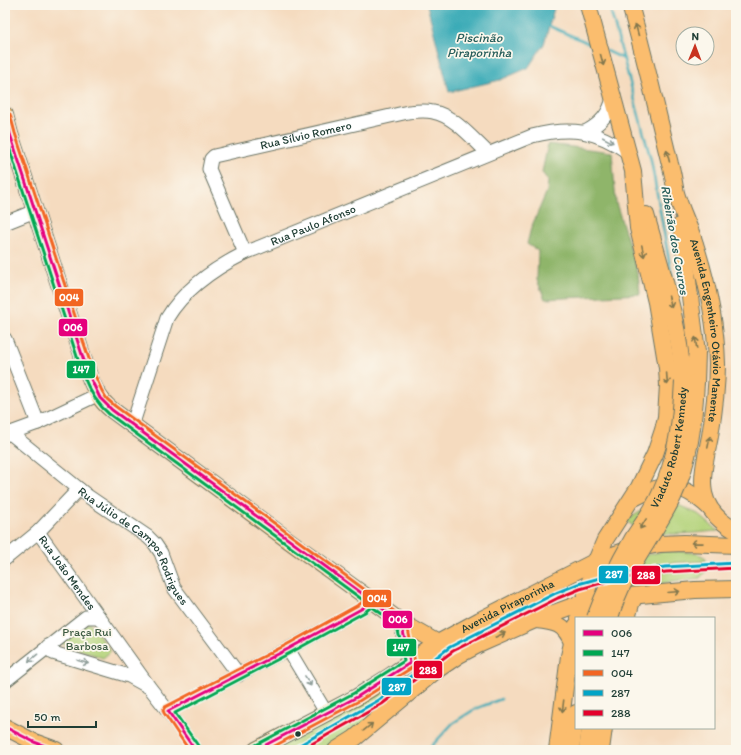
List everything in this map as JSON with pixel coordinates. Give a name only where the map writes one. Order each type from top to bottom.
[{"type":"main road","name":"Avenida Engenheiro Otávio Manente","points":[[630,5],[671,166],[676,194],[699,255],[707,291],[715,341],[717,364],[715,401],[710,436],[704,462],[704,494],[709,507],[715,515],[736,531]]},
{"type":"main road","points":[[579,617],[596,561],[605,540],[643,480],[655,454],[666,417],[668,397],[667,374],[656,302],[638,228],[633,171],[589,9]]},
{"type":"main road","points":[[5,115],[88,373],[98,395],[105,404],[132,426],[401,622],[438,643]]},
{"type":"main road","name":"Viaduto Robert Kennedy","points":[[595,617],[611,578],[660,493],[677,441],[681,409],[683,381],[680,349],[660,264],[633,171]]},
{"type":"main road","name":"Viaduto Robert Kennedy","points":[[610,617],[627,575],[674,496],[690,443],[695,412],[697,352],[676,194]]},
{"type":"main road","points":[[655,454],[663,469],[674,473],[691,473],[704,462]]},
{"type":"main road","points":[[631,500],[648,490],[656,488],[676,488],[682,489],[696,496],[709,507]]},
{"type":"main road","name":"Avenida Piraporinha","points":[[256,750],[357,697],[438,643],[596,561],[624,551],[660,544],[684,543],[736,545]]},
{"type":"main road","name":"Avenida Piraporinha","points":[[336,750],[355,738],[434,672],[459,655],[535,620],[584,602],[608,598],[695,590],[736,589]]},
{"type":"main road","points":[[627,617],[635,596]]},
{"type":"main road","points":[[535,620],[551,622],[562,626],[566,631],[572,650]]},
{"type":"main road","points":[[401,622],[410,663]]},
{"type":"main road","points":[[557,750],[575,632]]},
{"type":"main road","points":[[571,750],[575,720]]},
{"type":"main road","points":[[5,727],[34,742],[56,750]]},
{"type":"main road","points":[[587,750],[590,729]]},
{"type":"main road","points":[[600,750],[604,729]]},
{"type":"street","points":[[585,132],[594,127],[606,115],[613,98]]},
{"type":"street","name":"Rua Sílvio Romero","points":[[246,253],[209,169],[211,159],[214,156],[408,112],[423,111],[435,112],[444,115],[453,121],[488,153]]},
{"type":"street","name":"Rua Paulo Afonso","points":[[132,426],[167,318],[176,304],[188,291],[210,273],[229,261],[488,153],[541,134],[555,132],[585,132],[597,135],[629,153]]},
{"type":"street","points":[[5,223],[35,211]]},
{"type":"street","points":[[5,339],[38,423]]},
{"type":"street","points":[[7,434],[38,423],[98,395]]},
{"type":"street","name":"Rua Júlio de Campos Rodrigues","points":[[7,434],[89,497],[148,537],[155,544],[174,588],[239,675]]},
{"type":"street","points":[[5,559],[38,532],[79,489]]},
{"type":"street","name":"Rua João Mendes","points":[[38,532],[89,604],[93,617],[125,652],[195,750]]},
{"type":"street","points":[[168,711],[288,649],[363,608],[372,600]]},
{"type":"street","points":[[5,681],[48,646],[93,617]]},
{"type":"street","points":[[48,646],[53,653],[114,671],[134,679],[150,688]]},
{"type":"street","points":[[288,649],[327,714]]},
{"type":"street","points":[[114,671],[118,667],[125,652]]},
{"type":"green space","points":[[548,144],[612,152],[616,203],[638,273],[640,294],[545,299],[537,280],[538,251],[527,244],[531,228],[547,191],[548,181],[542,172]]},
{"type":"green space","points":[[676,504],[698,514],[718,531],[682,534],[658,533],[636,527],[626,521],[644,509]]},
{"type":"green space","points":[[664,551],[686,552],[702,555],[706,558],[706,561],[668,563],[603,575],[606,568],[629,559]]},
{"type":"green space","points":[[704,568],[707,570],[700,578],[673,581],[647,587],[598,592],[601,584],[614,581],[665,572]]},
{"type":"green space","name":"Praça Rui Barbosa","points":[[89,622],[111,651],[103,658],[61,643]]},
{"type":"green space","points":[[387,684],[396,691],[392,704],[330,749],[269,750]]},
{"type":"water","name":"Piscinão Piraporinha","points":[[427,5],[555,5],[544,44],[528,68],[500,80],[449,92]]},
{"type":"waterway","name":"Ribeirão dos Couros","points":[[609,5],[651,160],[672,277]]},
{"type":"waterway","points":[[549,26],[593,45]]},
{"type":"waterway","points":[[607,51],[624,59]]},
{"type":"waterway","name":"Ribeirão dos Couros","points":[[428,750],[453,723],[475,709],[501,699]]},
{"type":"transit line","name":"004","points":[[10,114],[93,371],[107,399],[406,620],[415,662],[413,667],[359,701],[267,750]]},
{"type":"transit line","name":"006","points":[[5,115],[88,373],[100,398],[112,410],[401,622],[410,663],[357,697],[256,750]]},
{"type":"transit line","name":"147","points":[[5,135],[83,375],[90,391],[100,405],[109,414],[397,625],[404,661],[354,693],[254,746]]},
{"type":"transit line","name":"287","points":[[291,750],[379,700],[450,647],[556,593],[578,584],[611,575],[665,567],[736,563]]},
{"type":"transit line","name":"288","points":[[301,750],[382,704],[453,651],[558,598],[580,589],[612,580],[666,572],[736,568]]},
{"type":"transit line","name":"004","points":[[189,750],[164,713],[163,710],[165,707],[286,645],[360,604],[369,596]]},
{"type":"transit line","name":"006","points":[[195,750],[168,711],[288,649],[363,608],[372,600]]},
{"type":"transit line","name":"147","points":[[199,747],[175,713],[290,653],[365,612],[375,604]]},
{"type":"transit line","name":"006","points":[[5,727],[34,742],[56,750]]}]
